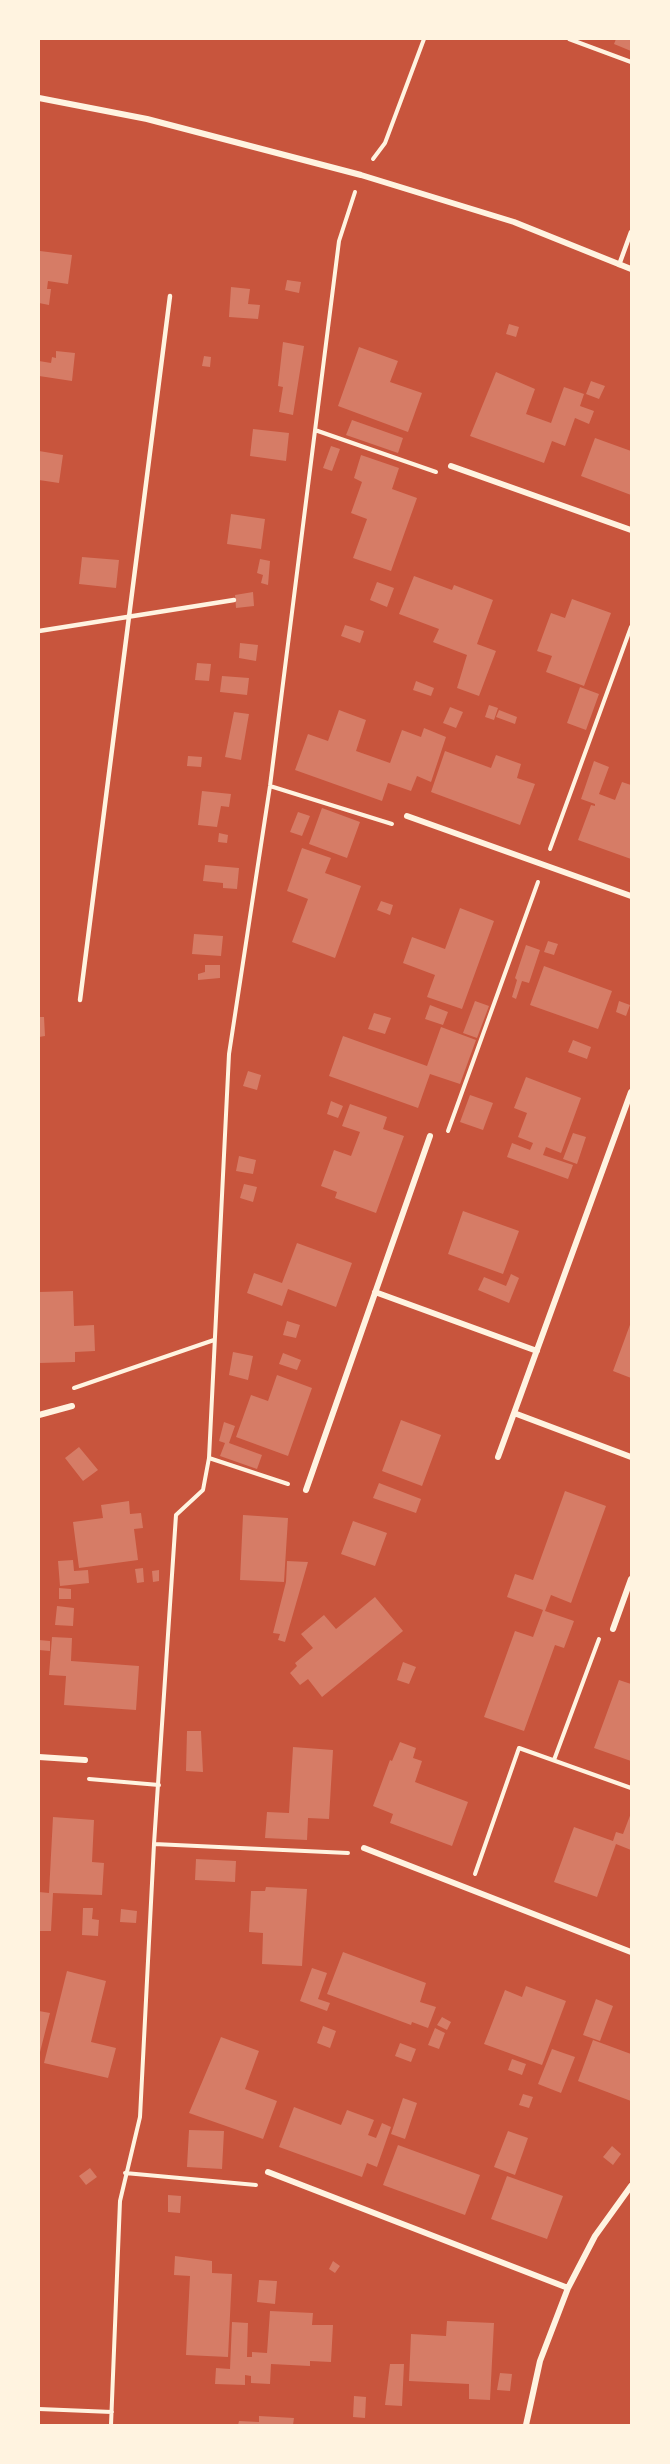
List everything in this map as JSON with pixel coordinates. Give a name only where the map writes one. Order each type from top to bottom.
[{"type":"street","points":[[39,98],[147,119],[361,175],[514,222],[631,269]]},
{"type":"street","points":[[451,466],[631,530]]},
{"type":"street","points":[[407,816],[631,896]]},
{"type":"street","points":[[498,1456],[631,1092]]},
{"type":"street","points":[[306,1490],[430,1136]]},
{"type":"street","points":[[375,1292],[537,1351]]},
{"type":"street","points":[[39,1415],[72,1406]]},
{"type":"street","points":[[514,1413],[631,1457]]},
{"type":"street","points":[[613,1629],[631,1579]]},
{"type":"street","points":[[39,1758],[85,1760]]},
{"type":"street","points":[[364,1848],[631,1952]]},
{"type":"street","points":[[268,2172],[568,2288]]},
{"type":"street","points":[[526,2425],[540,2361],[568,2288],[595,2236],[630,2189]]},
{"type":"lane","points":[[619,265],[631,232]]},
{"type":"lane","points":[[80,1000],[170,296]]},
{"type":"lane","points":[[39,631],[128,619],[234,600]]},
{"type":"path","points":[[111,2425],[120,2201],[140,2117],[154,1844],[176,1515],[203,1490],[209,1458],[229,1054],[270,786],[339,241],[361,175],[385,143],[424,39]]},
{"type":"path","points":[[569,39],[631,62]]},
{"type":"path","points":[[315,430],[438,472],[451,466]]},
{"type":"path","points":[[430,1136],[446,1136],[631,627]]},
{"type":"path","points":[[270,786],[396,825],[407,816]]},
{"type":"path","points":[[72,1406],[74,1386],[214,1340]]},
{"type":"path","points":[[209,1458],[306,1490]]},
{"type":"path","points":[[554,1760],[602,1632],[613,1629]]},
{"type":"path","points":[[469,1889],[519,1748],[631,1788]]},
{"type":"path","points":[[85,1760],[88,1780],[159,1785]]},
{"type":"path","points":[[154,1844],[344,1854],[364,1848]]},
{"type":"path","points":[[125,2173],[257,2185],[268,2172]]},
{"type":"path","points":[[39,2409],[112,2412]]},
{"type":"building","points":[[616,39],[631,39],[631,51],[614,44]]},
{"type":"building","points":[[40,251],[72,255],[68,284],[48,281],[47,289],[51,289],[49,305],[39,303]]},
{"type":"building","points":[[287,280],[301,282],[299,293],[285,290]]},
{"type":"building","points":[[231,287],[250,289],[248,304],[260,305],[258,319],[229,317]]},
{"type":"building","points":[[509,324],[519,327],[516,337],[506,334]]},
{"type":"building","points":[[283,342],[304,346],[293,415],[279,412],[283,387],[278,386]]},
{"type":"building","points":[[359,347],[398,361],[390,382],[422,393],[408,432],[338,406]]},
{"type":"building","points":[[56,351],[75,353],[72,381],[39,376],[39,361],[51,363],[52,357],[56,358]]},
{"type":"building","points":[[204,356],[211,357],[210,367],[202,366]]},
{"type":"building","points":[[496,372],[535,389],[526,414],[551,423],[564,387],[584,394],[580,406],[594,411],[589,424],[575,418],[565,446],[552,441],[544,463],[470,436]]},
{"type":"building","points":[[591,381],[605,386],[599,399],[586,394]]},
{"type":"building","points":[[352,420],[403,438],[398,453],[346,435]]},
{"type":"building","points":[[253,429],[289,433],[286,461],[250,456]]},
{"type":"building","points":[[595,438],[631,451],[631,495],[581,476]]},
{"type":"building","points":[[331,446],[340,449],[332,471],[323,468]]},
{"type":"building","points":[[39,451],[63,455],[59,483],[39,480]]},
{"type":"building","points":[[361,455],[399,468],[392,489],[417,498],[391,571],[353,558],[367,519],[351,513],[362,482],[354,478]]},
{"type":"building","points":[[231,514],[265,519],[261,549],[227,544]]},
{"type":"building","points":[[82,557],[119,560],[116,588],[79,584]]},
{"type":"building","points":[[260,559],[270,561],[268,585],[261,583],[263,575],[257,573]]},
{"type":"building","points":[[414,576],[452,590],[454,585],[493,600],[477,644],[496,651],[479,696],[457,688],[467,655],[433,642],[439,629],[399,614]]},
{"type":"building","points":[[377,582],[394,588],[387,607],[370,600]]},
{"type":"building","points":[[253,592],[254,606],[236,608],[235,595]]},
{"type":"building","points":[[572,599],[611,613],[584,686],[546,672],[552,656],[537,651],[551,613],[565,618]]},
{"type":"building","points":[[345,625],[364,631],[360,643],[341,636]]},
{"type":"building","points":[[240,643],[258,645],[256,661],[239,658]]},
{"type":"building","points":[[197,663],[211,664],[209,681],[195,680]]},
{"type":"building","points":[[222,676],[249,678],[247,695],[220,692]]},
{"type":"building","points":[[416,681],[434,688],[431,696],[413,690]]},
{"type":"building","points":[[580,687],[599,694],[586,730],[567,723]]},
{"type":"building","points":[[489,705],[498,708],[494,720],[485,717]]},
{"type":"building","points":[[450,707],[463,712],[456,728],[443,723]]},
{"type":"building","points":[[339,710],[366,720],[356,751],[390,763],[402,730],[421,737],[424,728],[446,737],[431,782],[417,776],[411,791],[388,783],[382,801],[295,770],[308,734],[328,741]]},
{"type":"building","points":[[499,710],[517,717],[515,724],[496,717]]},
{"type":"building","points":[[234,712],[249,714],[241,760],[225,757]]},
{"type":"building","points":[[445,751],[491,768],[496,755],[521,764],[517,778],[535,784],[520,825],[431,792]]},
{"type":"building","points":[[188,756],[202,757],[201,767],[187,766]]},
{"type":"building","points":[[594,761],[609,767],[599,794],[615,800],[622,782],[631,785],[631,859],[578,840],[591,805],[595,806],[581,799]]},
{"type":"building","points":[[202,791],[231,794],[229,807],[221,806],[217,827],[198,825]]},
{"type":"building","points":[[322,808],[360,822],[347,858],[309,844]]},
{"type":"building","points":[[298,812],[310,816],[302,836],[290,832]]},
{"type":"building","points":[[219,833],[228,835],[227,843],[218,842]]},
{"type":"building","points":[[302,848],[331,858],[325,873],[361,886],[335,958],[292,942],[308,899],[287,891]]},
{"type":"building","points":[[205,865],[239,868],[237,889],[223,888],[223,883],[203,881]]},
{"type":"building","points":[[381,901],[393,905],[390,915],[377,910]]},
{"type":"building","points":[[460,908],[494,921],[462,1009],[427,997],[435,975],[403,963],[412,937],[445,949]]},
{"type":"building","points":[[194,934],[223,936],[221,956],[192,954]]},
{"type":"building","points":[[548,941],[558,944],[554,955],[544,952]]},
{"type":"building","points":[[526,945],[540,950],[529,983],[522,981],[516,999],[512,997],[517,980],[515,978]]},
{"type":"building","points":[[205,965],[220,965],[220,978],[198,980],[198,974],[205,972]]},
{"type":"building","points":[[544,966],[612,991],[598,1029],[530,1005]]},
{"type":"building","points":[[475,1001],[489,1006],[477,1038],[463,1033]]},
{"type":"building","points":[[619,1001],[630,1005],[626,1016],[616,1012]]},
{"type":"building","points":[[430,1005],[448,1012],[443,1025],[425,1019]]},
{"type":"building","points":[[374,1013],[391,1018],[385,1034],[368,1029]]},
{"type":"building","points":[[39,1017],[44,1017],[45,1036],[39,1037]]},
{"type":"building","points":[[441,1027],[476,1040],[460,1084],[430,1074],[418,1108],[329,1076],[343,1036],[427,1066]]},
{"type":"building","points":[[573,1040],[591,1047],[587,1059],[568,1052]]},
{"type":"building","points":[[248,1071],[261,1075],[257,1090],[243,1086]]},
{"type":"building","points":[[526,1077],[581,1098],[561,1153],[546,1147],[543,1155],[573,1165],[568,1179],[507,1157],[512,1143],[530,1150],[533,1143],[518,1137],[527,1113],[514,1108]]},
{"type":"building","points":[[470,1095],[493,1103],[483,1130],[460,1122]]},
{"type":"building","points":[[331,1101],[343,1106],[338,1118],[327,1114]]},
{"type":"building","points":[[350,1104],[387,1117],[383,1129],[404,1136],[376,1213],[335,1198],[337,1192],[321,1186],[334,1150],[351,1156],[360,1132],[342,1126]]},
{"type":"building","points":[[573,1133],[586,1137],[577,1164],[563,1159]]},
{"type":"building","points":[[239,1156],[256,1160],[253,1174],[236,1171]]},
{"type":"building","points":[[244,1184],[257,1187],[253,1202],[240,1198]]},
{"type":"building","points":[[463,1211],[519,1231],[503,1274],[448,1254]]},
{"type":"building","points":[[297,1243],[352,1263],[336,1307],[288,1289],[282,1306],[247,1293],[254,1273],[282,1283]]},
{"type":"building","points":[[511,1274],[519,1278],[509,1303],[478,1290],[484,1277],[506,1286]]},
{"type":"building","points":[[73,1291],[74,1326],[94,1325],[95,1351],[75,1352],[75,1362],[39,1363],[39,1292]]},
{"type":"building","points":[[287,1321],[300,1325],[296,1338],[283,1335]]},
{"type":"building","points":[[631,1322],[631,1378],[613,1371]]},
{"type":"building","points":[[233,1352],[253,1356],[248,1380],[229,1375]]},
{"type":"building","points":[[283,1353],[301,1360],[297,1370],[279,1364]]},
{"type":"building","points":[[277,1375],[312,1388],[288,1456],[236,1437],[251,1395],[268,1401]]},
{"type":"building","points":[[401,1420],[441,1435],[422,1486],[382,1471]]},
{"type":"building","points":[[224,1422],[235,1426],[229,1443],[262,1455],[257,1469],[220,1456],[225,1443],[219,1441]]},
{"type":"building","points":[[79,1447],[98,1470],[83,1481],[65,1458]]},
{"type":"building","points":[[379,1483],[421,1499],[416,1513],[373,1498]]},
{"type":"building","points":[[565,1491],[606,1506],[571,1603],[551,1595],[545,1611],[574,1621],[564,1648],[555,1645],[524,1731],[484,1717],[515,1631],[533,1637],[543,1610],[507,1597],[515,1574],[533,1580]]},
{"type":"building","points":[[129,1501],[130,1514],[141,1513],[143,1528],[134,1529],[138,1560],[79,1568],[73,1522],[103,1518],[101,1505]]},
{"type":"building","points":[[243,1515],[288,1518],[284,1582],[240,1580]]},
{"type":"building","points":[[353,1521],[387,1533],[375,1566],[341,1554]]},
{"type":"building","points":[[73,1560],[74,1571],[88,1570],[89,1583],[60,1586],[58,1561]]},
{"type":"building","points":[[287,1561],[308,1562],[285,1642],[278,1640],[280,1634],[273,1633],[286,1582]]},
{"type":"building","points":[[143,1568],[144,1582],[137,1583],[135,1569]]},
{"type":"building","points":[[159,1570],[159,1581],[153,1582],[152,1571]]},
{"type":"building","points":[[59,1588],[71,1589],[71,1599],[59,1599]]},
{"type":"building","points":[[375,1597],[403,1631],[322,1697],[308,1679],[300,1685],[290,1673],[297,1666],[295,1663],[313,1648],[301,1634],[324,1615],[336,1629]]},
{"type":"building","points":[[57,1606],[74,1608],[73,1626],[55,1625]]},
{"type":"building","points":[[52,1637],[72,1638],[71,1661],[139,1666],[136,1710],[64,1705],[66,1676],[49,1675]]},
{"type":"building","points":[[39,1640],[50,1641],[50,1651],[39,1650]]},
{"type":"building","points":[[403,1662],[416,1667],[409,1684],[397,1680]]},
{"type":"building","points":[[619,1680],[631,1684],[631,1761],[594,1748]]},
{"type":"building","points":[[187,1731],[201,1731],[203,1772],[186,1771]]},
{"type":"building","points":[[400,1742],[416,1748],[413,1758],[422,1761],[415,1782],[468,1802],[452,1846],[390,1823],[393,1814],[373,1806],[390,1760],[392,1761]]},
{"type":"building","points":[[293,1747],[333,1750],[329,1819],[308,1818],[307,1840],[265,1838],[267,1812],[289,1813]]},
{"type":"building","points":[[631,1813],[631,1850],[616,1844],[597,1897],[554,1882],[574,1827],[613,1841],[616,1832],[623,1834]]},
{"type":"building","points":[[53,1817],[94,1820],[92,1862],[104,1863],[102,1895],[53,1893],[51,1931],[39,1931],[39,1892],[49,1893]]},
{"type":"building","points":[[196,1859],[236,1861],[235,1882],[195,1880]]},
{"type":"building","points":[[266,1887],[307,1889],[302,1966],[262,1964],[263,1933],[249,1932],[251,1891],[265,1891]]},
{"type":"building","points":[[83,1908],[93,1908],[92,1919],[99,1920],[98,1936],[82,1935]]},
{"type":"building","points":[[121,1909],[137,1911],[136,1923],[120,1922]]},
{"type":"building","points":[[343,1952],[426,1983],[420,2002],[436,2007],[428,2028],[412,2022],[411,2025],[327,1994]]},
{"type":"building","points":[[312,1968],[327,1973],[318,1999],[330,2003],[327,2011],[300,2001]]},
{"type":"building","points":[[67,1971],[106,1981],[91,2042],[116,2048],[108,2078],[44,2063]]},
{"type":"building","points":[[526,1986],[566,2001],[542,2065],[484,2044],[505,1990],[522,1997]]},
{"type":"building","points":[[596,1999],[613,2006],[600,2041],[583,2035]]},
{"type":"building","points":[[39,2011],[50,2013],[40,2052],[39,2052]]},
{"type":"building","points":[[442,2017],[451,2022],[447,2030],[437,2025]]},
{"type":"building","points":[[323,2026],[336,2031],[330,2048],[317,2043]]},
{"type":"building","points":[[435,2028],[445,2033],[439,2049],[428,2045]]},
{"type":"building","points":[[221,2037],[259,2051],[245,2089],[277,2101],[263,2139],[189,2113]]},
{"type":"building","points":[[593,2040],[631,2054],[631,2101],[578,2081]]},
{"type":"building","points":[[400,2043],[416,2049],[411,2062],[395,2056]]},
{"type":"building","points":[[552,2049],[575,2057],[561,2093],[538,2084]]},
{"type":"building","points":[[512,2059],[526,2064],[522,2075],[508,2070]]},
{"type":"building","points":[[523,2094],[533,2097],[529,2108],[519,2105]]},
{"type":"building","points":[[403,2098],[417,2103],[405,2139],[391,2134]]},
{"type":"building","points":[[294,2107],[341,2125],[347,2110],[374,2120],[368,2135],[376,2138],[382,2123],[391,2127],[377,2167],[367,2163],[362,2177],[279,2147]]},
{"type":"building","points":[[189,2130],[224,2131],[222,2169],[187,2167]]},
{"type":"building","points":[[508,2131],[528,2138],[515,2175],[494,2167]]},
{"type":"building","points":[[398,2145],[480,2175],[465,2215],[383,2185]]},
{"type":"building","points":[[612,2146],[621,2154],[613,2165],[603,2157]]},
{"type":"building","points":[[90,2168],[97,2177],[86,2185],[79,2176]]},
{"type":"building","points":[[507,2176],[563,2196],[547,2239],[491,2219]]},
{"type":"building","points":[[168,2195],[181,2196],[180,2213],[168,2212]]},
{"type":"building","points":[[175,2256],[212,2261],[212,2273],[232,2274],[228,2357],[186,2355],[190,2276],[174,2275]]},
{"type":"building","points":[[333,2261],[340,2266],[335,2273],[329,2269]]},
{"type":"building","points":[[259,2280],[277,2281],[275,2304],[257,2302]]},
{"type":"building","points":[[270,2311],[313,2313],[312,2325],[333,2325],[331,2362],[310,2361],[310,2366],[271,2364],[270,2384],[251,2383],[251,2376],[245,2375],[245,2385],[215,2384],[216,2368],[230,2369],[232,2322],[248,2323],[247,2357],[252,2357],[252,2352],[267,2353]]},
{"type":"building","points":[[447,2321],[494,2323],[490,2400],[469,2399],[469,2384],[409,2381],[411,2334],[446,2336]]},
{"type":"building","points":[[390,2364],[404,2364],[402,2406],[385,2405]]},
{"type":"building","points":[[500,2373],[512,2374],[510,2391],[497,2390]]},
{"type":"building","points":[[354,2396],[366,2397],[365,2418],[353,2417]]},
{"type":"building","points":[[259,2416],[294,2418],[293,2425],[238,2425],[239,2421],[259,2422]]}]
